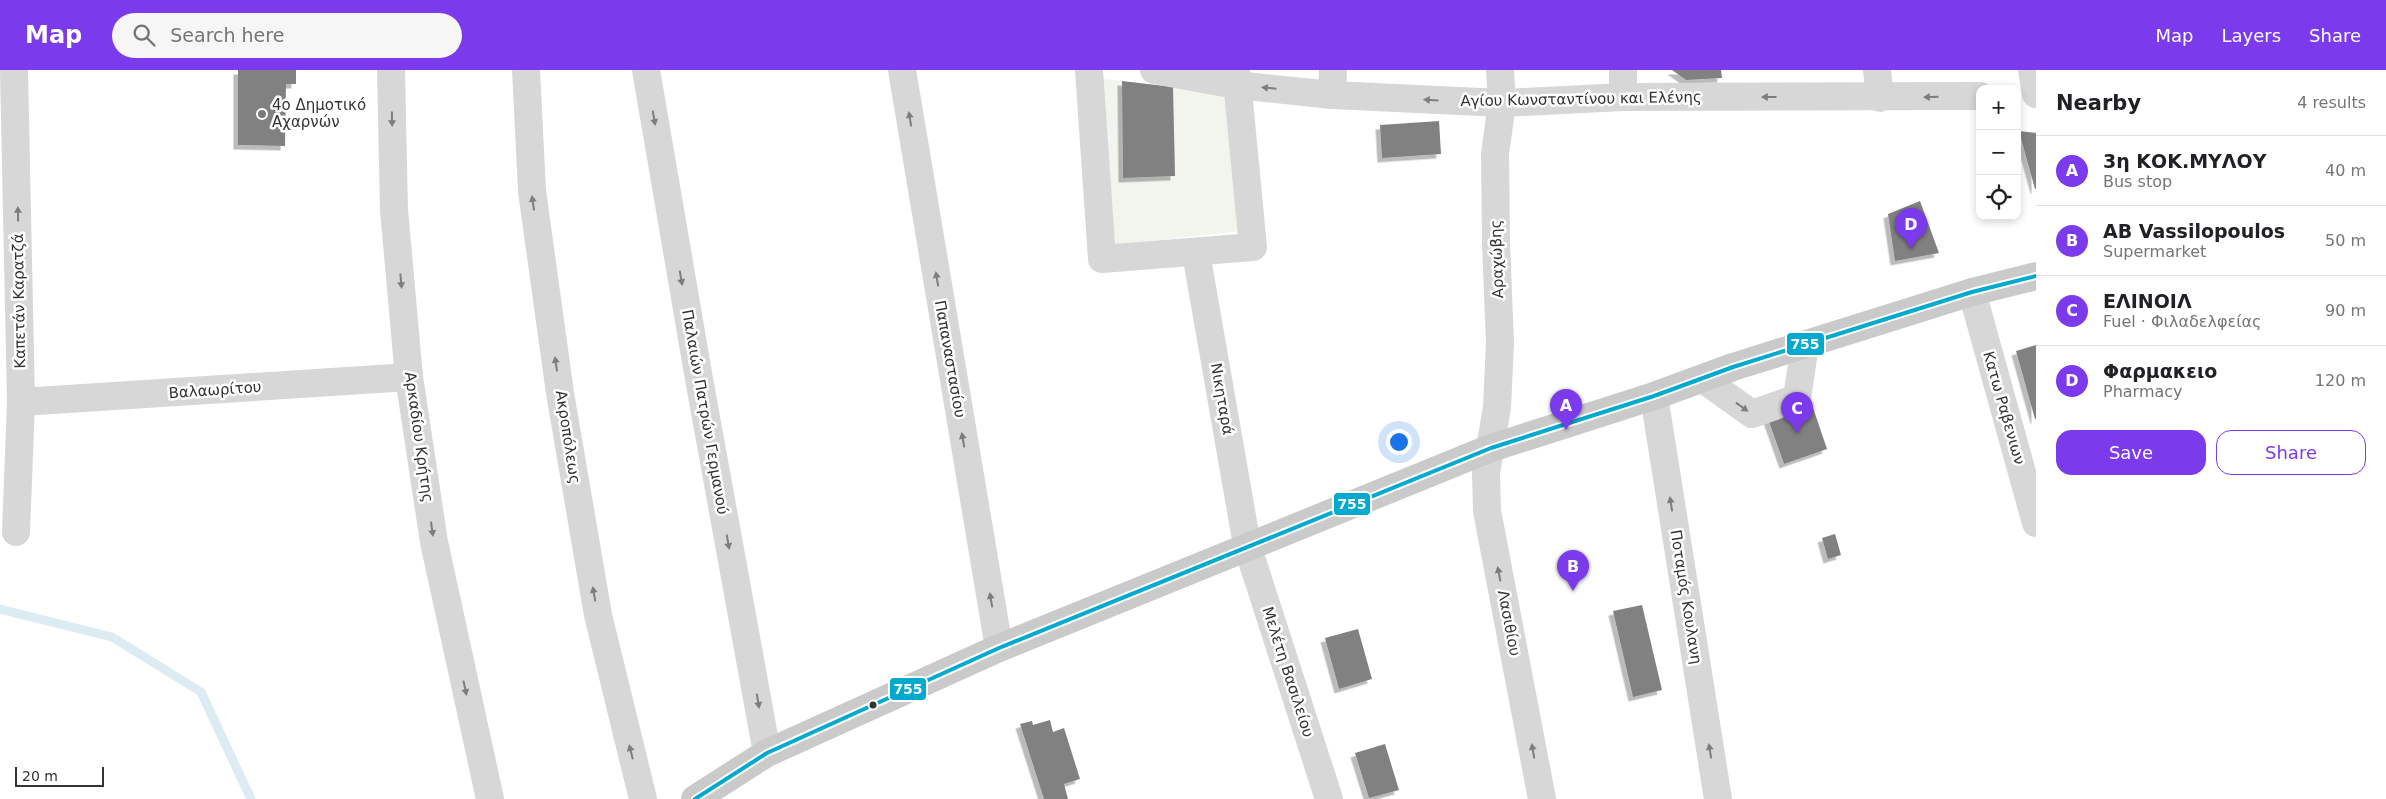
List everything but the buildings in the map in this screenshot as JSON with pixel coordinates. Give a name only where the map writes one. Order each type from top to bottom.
[{"type":"main road","points":[[694,799],[767,753],[999,648],[1491,448],[1972,292],[2036,276]]},
{"type":"street","name":"Καπετάν Καρατζά","points":[[14,70],[21,402],[16,532]]},
{"type":"street","name":"Αρκαδίου Κρήτης","points":[[391,70],[394,210],[409,377],[434,542],[490,799]]},
{"type":"street","name":"Ακροπόλεως","points":[[526,70],[532,192],[560,393],[598,615],[643,799]]},
{"type":"street","name":"Παλαιών Πατρών Γερμανού","points":[[646,70],[697,369],[767,753]]},
{"type":"street","name":"Παπαναστασίου","points":[[902,70],[999,648]]},
{"type":"street","points":[[1089,70],[1102,259],[1253,248],[1236,77]]},
{"type":"street","name":"Αγίου Κωνσταντίνου και Ελένης","points":[[1154,70],[1333,83],[1502,104],[1623,97],[1880,98],[1976,96]]},
{"type":"street","name":"Αραχώβης","points":[[1491,448],[1497,407],[1500,343],[1495,154],[1502,104],[1500,70]]},
{"type":"street","points":[[1623,70],[1623,97]]},
{"type":"street","points":[[1876,70],[1880,98]]},
{"type":"street","points":[[2021,95],[2036,94],[2032,70]]},
{"type":"street","name":"Νικηταρά","points":[[1196,252],[1247,546]]},
{"type":"street","name":"Κατω Ραβενιων","points":[[1972,292],[2036,523]]},
{"type":"street","points":[[1703,378],[1752,414],[1797,398],[1805,345]]},
{"type":"street","name":"Βαλαωρίτου","points":[[21,402],[409,377]]},
{"type":"street","name":"Ποταμός Κουλανη","points":[[1654,396],[1718,799]]},
{"type":"street","name":"Λασιθίου","points":[[1491,448],[1486,473],[1487,511],[1542,799]]},
{"type":"street","name":"Μελέτη Βασιλείου","points":[[1247,546],[1328,799]]},
{"type":"shaded area","points":[[1081,76],[1228,94],[1242,231],[1095,247]]},
{"type":"waterway","points":[[0,609],[112,637],[201,692],[251,799]]},
{"type":"transit line","name":"755","points":[[695,799],[767,753],[999,648],[1491,448],[1654,396],[1733,367],[1972,292],[2036,276]]},
{"type":"place","name":"4ο Δημοτικό Αχαρνών","points":[[262,114]]},
{"type":"place","name":"Φαρμακειο","points":[[1911,249]]},
{"type":"place","name":"3η ΚΟΚ.ΜΥΛΟΥ","points":[[1566,430]]},
{"type":"place","name":"ΕΛΙΝΟΙΛ","points":[[1797,433]]},
{"type":"place","name":"AB Vassilopoulos","points":[[1573,591]]}]
